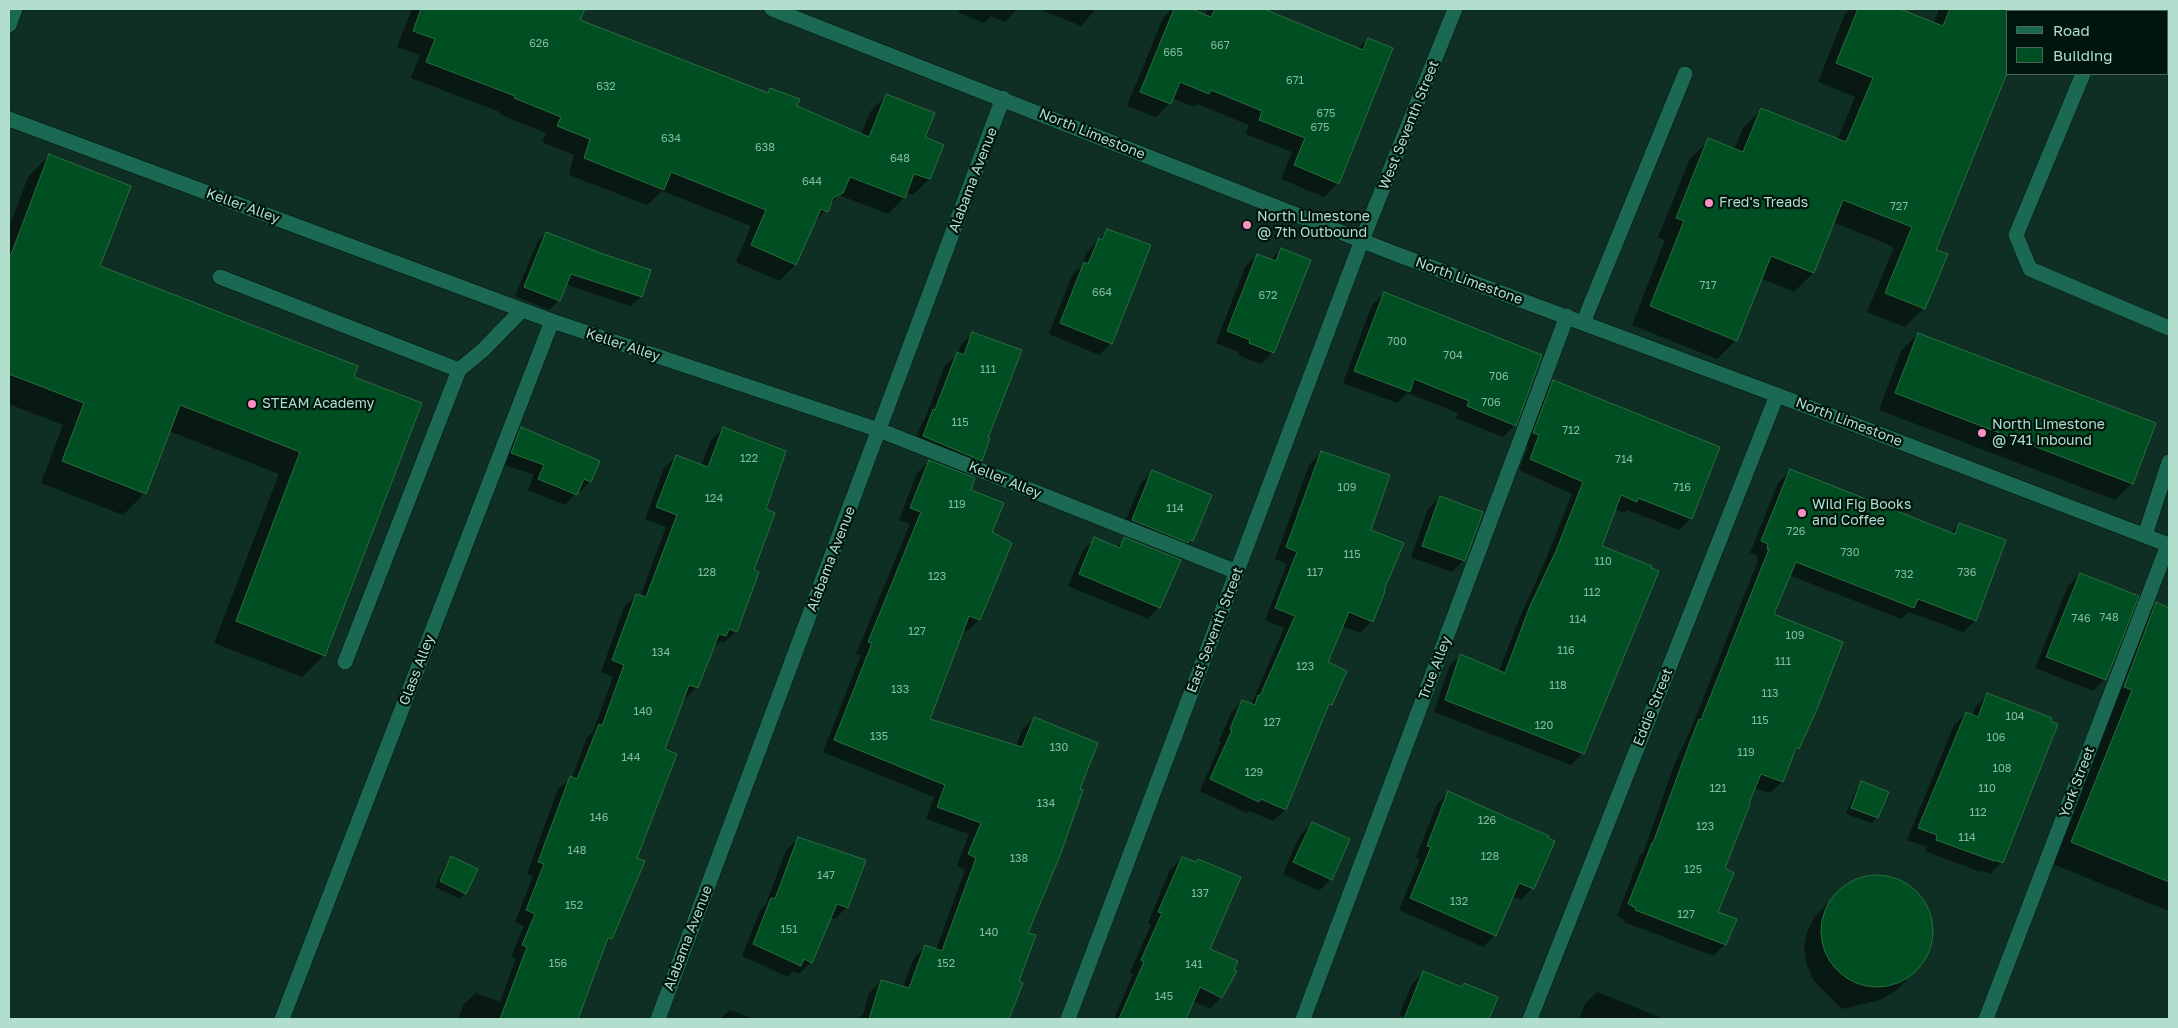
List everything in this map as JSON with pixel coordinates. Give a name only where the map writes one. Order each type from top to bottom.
[{"type":"street","points":[[9,25],[15,9]]},
{"type":"street","name":"North Limestone","points":[[772,9],[1362,240],[1777,395],[2169,545]]},
{"type":"street","name":"West Seventh Street","points":[[1362,240],[1455,9]]},
{"type":"street","points":[[1584,323],[1685,74]]},
{"type":"street","points":[[2083,75],[2016,235],[2030,269],[2169,328]]},
{"type":"street","name":"Alabama Avenue","points":[[658,1019],[1003,98]]},
{"type":"street","name":"Keller Alley","points":[[9,119],[552,321],[879,430],[1238,572]]},
{"type":"street","name":"East Seventh Street","points":[[1068,1019],[1362,240]]},
{"type":"street","points":[[220,277],[459,370]]},
{"type":"street","points":[[345,662],[459,370],[483,350],[522,310]]},
{"type":"street","name":"True Alley","points":[[1304,1019],[1567,316]]},
{"type":"street","name":"Glass Alley","points":[[282,1019],[552,321]]},
{"type":"street","name":"Eddie Street","points":[[1530,1019],[1777,395]]},
{"type":"street","points":[[2145,535],[2169,462]]},
{"type":"street","name":"York Street","points":[[1986,1019],[2169,545]]},
{"type":"building","points":[[421,9],[585,9],[580,20],[768,93],[770,88],[800,99],[797,106],[869,137],[886,94],[935,113],[925,137],[944,145],[930,179],[914,174],[905,198],[850,177],[843,193],[833,198],[828,212],[821,209],[796,265],[751,245],[766,210],[671,172],[664,190],[584,158],[590,139],[557,126],[561,117],[514,98],[515,96],[426,62],[435,39],[413,31]]},
{"type":"building","points":[[1174,9],[1191,9],[1211,17],[1215,9],[1264,9],[1363,50],[1368,38],[1393,48],[1339,184],[1294,165],[1305,138],[1259,120],[1262,111],[1211,90],[1209,94],[1180,82],[1171,104],[1140,92]]},
{"type":"building","points":[[1858,9],[1900,9],[1943,26],[1950,9],[2007,9],[2006,75],[1936,250],[1948,254],[1925,309],[1885,293],[1912,227],[1843,200],[1814,273],[1771,256],[1737,341],[1650,306],[1684,221],[1676,218],[1708,138],[1743,152],[1761,108],[1846,142],[1873,78],[1836,63]]},
{"type":"building","name":"STEAM Academy","points":[[49,154],[131,186],[100,266],[358,366],[354,377],[422,403],[325,656],[236,621],[300,452],[180,405],[146,494],[62,461],[84,403],[9,374],[9,260]]},
{"type":"building","points":[[1107,229],[1151,245],[1112,344],[1060,323],[1084,262],[1088,264],[1099,238],[1102,240]]},
{"type":"building","points":[[546,232],[651,270],[642,297],[571,274],[560,301],[524,287]]},
{"type":"building","points":[[1281,248],[1311,260],[1274,353],[1249,343],[1250,340],[1227,331],[1257,254],[1276,261]]},
{"type":"building","points":[[1384,292],[1542,355],[1516,426],[1467,406],[1469,401],[1414,379],[1410,392],[1354,371]]},
{"type":"building","points":[[972,332],[1022,350],[988,438],[990,438],[982,461],[923,436],[957,352],[964,355]]},
{"type":"building","points":[[1918,333],[2156,423],[2133,484],[1895,393]]},
{"type":"building","points":[[1553,380],[1720,447],[1692,519],[1638,498],[1637,502],[1621,495],[1602,546],[1652,566],[1651,568],[1659,571],[1584,754],[1445,700],[1460,654],[1505,673],[1530,606],[1556,551],[1583,482],[1530,459],[1539,435],[1533,433]]},
{"type":"building","points":[[521,427],[600,461],[591,482],[584,479],[577,495],[538,479],[544,465],[511,453]]},
{"type":"building","points":[[723,427],[786,451],[766,509],[775,513],[754,570],[759,572],[737,632],[729,629],[726,636],[719,634],[698,688],[689,685],[665,749],[677,754],[637,858],[645,861],[612,939],[608,938],[578,1019],[500,1019],[527,947],[522,945],[535,914],[526,910],[544,864],[538,862],[570,776],[577,779],[599,724],[602,726],[624,665],[612,660],[636,594],[646,597],[677,515],[656,507],[676,455],[708,467]]},
{"type":"building","points":[[1321,451],[1390,475],[1371,530],[1404,543],[1373,622],[1349,612],[1328,662],[1347,671],[1332,705],[1329,704],[1286,810],[1261,799],[1259,802],[1210,779],[1232,730],[1230,729],[1242,700],[1255,705],[1295,616],[1275,608],[1297,552],[1286,547]]},
{"type":"building","points":[[929,460],[975,478],[971,490],[1004,503],[992,532],[1012,543],[980,620],[969,616],[930,719],[1022,747],[1034,717],[1098,743],[1080,789],[1083,790],[1061,853],[1028,933],[1036,935],[1019,981],[1023,983],[1009,1019],[869,1019],[881,980],[909,988],[925,945],[942,951],[976,858],[968,854],[981,823],[937,807],[945,785],[834,740],[872,643],[868,642],[921,512],[910,508]]},
{"type":"building","points":[[1790,469],[1955,534],[1959,523],[2006,540],[1976,621],[1918,599],[1914,608],[1796,562],[1774,614],[1843,642],[1817,709],[1799,749],[1796,748],[1783,782],[1761,774],[1749,803],[1725,868],[1734,873],[1718,912],[1737,919],[1726,945],[1635,910],[1636,908],[1628,904],[1699,719],[1701,720],[1769,549],[1767,549],[1768,544],[1761,541]]},
{"type":"building","points":[[1152,470],[1212,495],[1193,541],[1189,540],[1188,543],[1132,520]]},
{"type":"building","points":[[1440,496],[1483,512],[1465,561],[1422,546]]},
{"type":"building","points":[[1094,537],[1120,548],[1124,537],[1181,560],[1160,608],[1079,574]]},
{"type":"building","points":[[2080,573],[2139,596],[2106,680],[2046,657]]},
{"type":"building","points":[[2156,602],[2169,608],[2169,882],[2071,842],[2132,690],[2124,687]]},
{"type":"building","points":[[1987,693],[2052,718],[2050,721],[2058,724],[2003,863],[1936,840],[1937,835],[1918,828],[1966,712],[1978,717]]},
{"type":"building","points":[[1861,781],[1889,792],[1878,818],[1851,808]]},
{"type":"building","points":[[1448,791],[1549,836],[1548,838],[1555,841],[1534,889],[1519,883],[1496,936],[1410,898],[1431,847],[1427,846]]},
{"type":"building","points":[[1312,822],[1350,839],[1332,880],[1293,862]]},
{"type":"building","points":[[798,837],[866,860],[848,908],[837,904],[812,963],[804,959],[801,966],[753,944],[771,898],[775,899]]},
{"type":"building","points":[[451,856],[478,869],[466,894],[440,881]]},
{"type":"building","points":[[1182,857],[1196,862],[1198,859],[1241,877],[1210,949],[1238,961],[1234,970],[1237,971],[1222,998],[1200,987],[1186,1019],[1119,1019],[1144,962],[1141,960],[1162,913],[1158,912]]},
{"type":"building","points":[[1877,875],[1898,880],[1916,892],[1928,910],[1933,931],[1928,952],[1916,970],[1898,982],[1877,987],[1856,982],[1838,970],[1826,952],[1821,931],[1826,910],[1838,892],[1856,880]]},
{"type":"building","points":[[1423,971],[1462,987],[1464,983],[1498,997],[1489,1019],[1404,1019]]},
{"type":"place","name":"Fred's Treads","points":[[1709,203]]},
{"type":"place","name":"North Limestone @ 7th Outbound","points":[[1247,225]]},
{"type":"place","name":"STEAM Academy","points":[[252,404]]},
{"type":"place","name":"North Limestone @ 741 Inbound","points":[[1982,433]]},
{"type":"place","name":"Wild Fig Books and Coffee","points":[[1802,513]]}]
